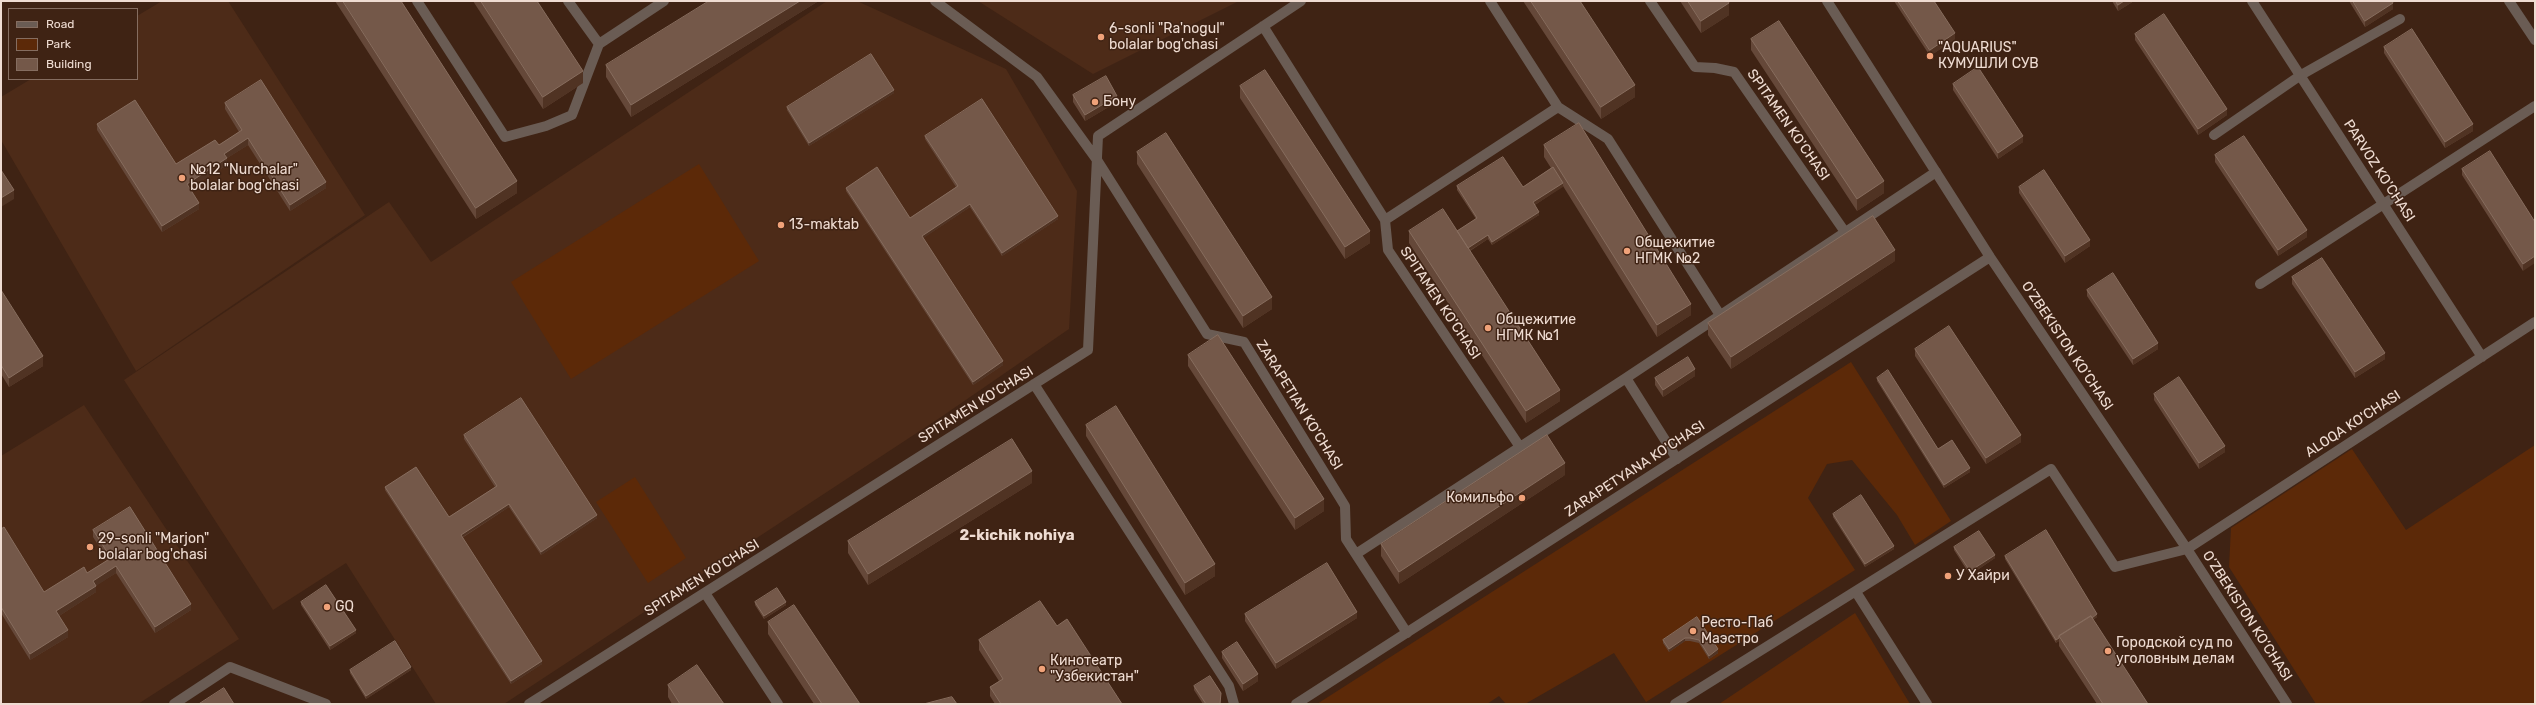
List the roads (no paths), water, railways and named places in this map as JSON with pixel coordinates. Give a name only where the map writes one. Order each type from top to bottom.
[{"type":"street","points":[[417,1],[505,137],[546,126],[572,115],[599,44],[664,1]]},
{"type":"street","points":[[568,1],[599,44]]},
{"type":"street","name":"ZARAPETIAN KO'CHASI","points":[[935,1],[1037,77],[1097,160],[1207,334],[1244,342],[1345,506],[1346,539],[1407,633]]},
{"type":"street","points":[[1490,1],[1558,107],[1608,139],[1720,315]]},
{"type":"street","name":"SPITAMEN KO'CHASI","points":[[1650,1],[1695,67],[1715,68],[1734,72],[1845,232]]},
{"type":"street","name":"O‘ZBEKISTON KO‘CHASI","points":[[1827,1],[1990,257],[2187,549],[2287,704]]},
{"type":"street","name":"PARVOZ KO'CHASI","points":[[2252,1],[2482,357]]},
{"type":"street","points":[[2510,1],[2535,40]]},
{"type":"street","name":"SPITAMEN KO'CHASI","points":[[529,704],[1088,350],[1098,136],[1263,26],[1296,2]]},
{"type":"street","points":[[2214,135],[2301,76],[2400,19]]},
{"type":"street","name":"SPITAMEN KO'CHASI","points":[[1263,26],[1385,220],[1388,250],[1520,447]]},
{"type":"street","points":[[2260,284],[2535,106]]},
{"type":"street","points":[[1385,220],[1558,107]]},
{"type":"street","points":[[1356,554],[1626,378],[1936,172]]},
{"type":"street","name":"ZARAPETYANA KO'CHASI","points":[[1296,704],[1990,257]]},
{"type":"street","name":"ALOQA KO'CHASI","points":[[1856,592],[2051,469],[2115,567],[2187,549],[2535,322]]},
{"type":"street","points":[[1626,378],[1677,459]]},
{"type":"street","points":[[1034,384],[1229,686],[1234,704]]},
{"type":"street","points":[[1675,704],[1856,592],[1927,704]]},
{"type":"street","points":[[705,593],[778,704]]},
{"type":"street","points":[[174,704],[230,667],[326,704]]},
{"type":"place","name":"6-sonli \"Ra'nogul\" bolalar bog'chasi","points":[[1101,37]]},
{"type":"place","name":"\"AQUARIUS\" КУМУШЛИ СУВ","points":[[1930,56]]},
{"type":"place","name":"Бону","points":[[1095,102]]},
{"type":"place","name":"№12 \"Nurchalar\" bolalar bog'chasi","points":[[182,178]]},
{"type":"place","name":"13-maktab","points":[[781,225]]},
{"type":"place","name":"Общежитие НГМК №2","points":[[1627,251]]},
{"type":"place","name":"Общежитие НГМК №1","points":[[1488,328]]},
{"type":"place","name":"Комильфо","points":[[1522,498]]},
{"type":"place","name":"29-sonli \"Marjon\" bolalar bog'chasi","points":[[90,547]]},
{"type":"place","name":"У Хайри","points":[[1948,576]]},
{"type":"place","name":"GQ","points":[[327,607]]},
{"type":"place","name":"Ресто-Паб Маэстро","points":[[1693,631]]},
{"type":"place","name":"Городской суд по уголовным делам","points":[[2108,651]]},
{"type":"place","name":"Кинотеатр \"Узбекистан\"","points":[[1042,669]]},
{"type":"district","name":"2-kichik nohiya","points":[[1017,536]]}]
